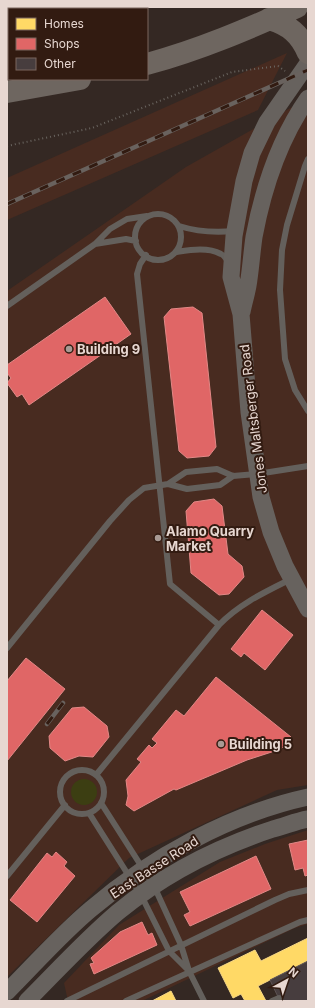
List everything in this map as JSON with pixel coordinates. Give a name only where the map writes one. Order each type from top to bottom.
[{"type":"highway","points":[[148,64],[181,54],[297,7]]},
{"type":"highway","points":[[269,19],[284,24],[294,32],[302,40],[308,53]]},
{"type":"highway","points":[[7,92],[74,80]]},
{"type":"main road","name":"Jones Maltsberger Road","points":[[308,63],[267,122],[252,153],[244,181],[231,264],[231,277],[241,314],[249,412],[261,497],[271,532],[285,566],[308,609]]},
{"type":"main road","name":"Jones Maltsberger Road","points":[[241,314],[249,280],[254,236],[267,186],[278,154],[300,109],[308,98]]},
{"type":"main road","name":"East Basse Road","points":[[7,992],[91,909],[138,874],[184,845],[215,830],[270,807],[308,798]]},
{"type":"main road","name":"East Basse Road","points":[[27,1001],[90,937],[119,911],[148,890],[197,861],[250,837],[308,819]]},
{"type":"lane","points":[[308,159],[286,225],[282,250],[280,290],[285,360],[295,390],[308,411]]},
{"type":"lane","points":[[7,306],[95,244],[110,229],[127,219],[156,214],[165,215],[173,219],[179,226],[181,235],[180,244],[176,252]]},
{"type":"lane","points":[[147,216],[139,224],[136,235],[138,248],[146,255],[156,259],[163,259],[176,252],[207,250],[222,254],[231,264]]},
{"type":"lane","points":[[179,226],[194,231],[215,233],[235,231]]},
{"type":"lane","points":[[95,244],[126,239],[136,241]]},
{"type":"lane","points":[[146,255],[140,264],[138,274],[170,584],[219,625]]},
{"type":"lane","points":[[7,648],[110,521],[129,500],[144,488],[168,484],[186,472],[217,469],[233,476],[308,466]]},
{"type":"lane","points":[[168,484],[187,489],[220,485],[233,476]]},
{"type":"lane","points":[[96,775],[219,625],[230,614],[247,602],[292,579]]},
{"type":"lane","points":[[75,771],[89,771],[96,775],[102,785],[103,797],[101,803],[96,809],[88,813],[76,813],[65,805],[60,795],[63,780],[75,771]]},
{"type":"lane","points":[[101,803],[138,874],[181,945],[189,971],[204,1001]]},
{"type":"lane","points":[[7,876],[65,805]]},
{"type":"lane","points":[[88,813],[138,874],[148,890],[169,951],[189,971]]},
{"type":"lane","points":[[67,1001],[275,900],[290,894],[308,890]]},
{"type":"lane","points":[[126,1001],[189,971],[300,922],[308,920]]},
{"type":"lane","points":[[272,1001],[279,998]]},
{"type":"path","points":[[7,146],[92,128],[232,72],[278,66],[296,79]]},
{"type":"shaded area","points":[[287,53],[258,110],[7,220],[7,178]]},
{"type":"shaded area","name":"Alamo Quarry Market","points":[[308,98],[308,785],[277,790],[129,858],[7,977],[7,291],[186,167]]},
{"type":"shaded area","points":[[84,779],[93,783],[97,792],[93,801],[84,805],[75,801],[71,792],[75,783]]},
{"type":"shaded area","points":[[308,830],[308,924],[295,928],[142,1001],[68,1001],[64,983],[119,925],[220,862],[265,844]]},
{"type":"building: Homes","points":[[308,938],[308,961],[258,986],[266,1001],[245,1001],[241,994],[233,998],[218,968],[255,950],[261,961]]},
{"type":"building: Homes","points":[[171,991],[176,1001],[152,1001]]},
{"type":"building: Shops","name":"Building 9","points":[[105,297],[131,334],[29,405],[22,394],[17,397],[7,383],[11,378],[7,373],[7,365]]},
{"type":"building: Shops","points":[[193,307],[202,313],[216,447],[209,456],[187,458],[179,451],[164,317],[171,309]]},
{"type":"building: Shops","points":[[214,499],[222,506],[228,554],[242,566],[244,577],[229,594],[219,595],[191,573],[186,511],[194,502]]},
{"type":"building: Shops","points":[[262,610],[293,635],[265,670],[244,653],[241,657],[231,649]]},
{"type":"building: Shops","points":[[26,658],[65,689],[7,761],[7,681]]},
{"type":"building: Shops","name":"Building 5","points":[[216,677],[291,737],[281,749],[247,760],[176,790],[174,789],[134,811],[126,805],[128,796],[126,780],[141,762],[137,759],[149,745],[152,748],[157,743],[152,739],[176,710],[184,716]]},
{"type":"building: Shops","points":[[84,707],[107,726],[109,737],[93,757],[79,756],[65,761],[50,748],[49,736],[72,708]]},
{"type":"building: Shops","points":[[308,840],[308,875],[305,876],[303,868],[295,870],[289,844]]},
{"type":"building: Shops","points":[[56,852],[67,862],[64,866],[75,876],[37,922],[10,900],[47,853],[52,857]]},
{"type":"building: Shops","points":[[256,856],[271,889],[190,926],[184,915],[190,912],[180,892]]},
{"type":"building: Shops","points":[[142,922],[148,935],[152,933],[157,945],[94,974],[90,964],[94,963],[91,958],[120,932]]},
{"type":"building: Other","points":[[308,961],[308,1001],[280,1001],[270,980]]},
{"type":"railway","points":[[7,204],[308,70]]},
{"type":"railway","points":[[47,724],[63,703]]},
{"type":"place","name":"Building 9","points":[[69,349]]},
{"type":"place","name":"Alamo Quarry Market","points":[[158,538]]},
{"type":"place","name":"Building 5","points":[[221,744]]}]
